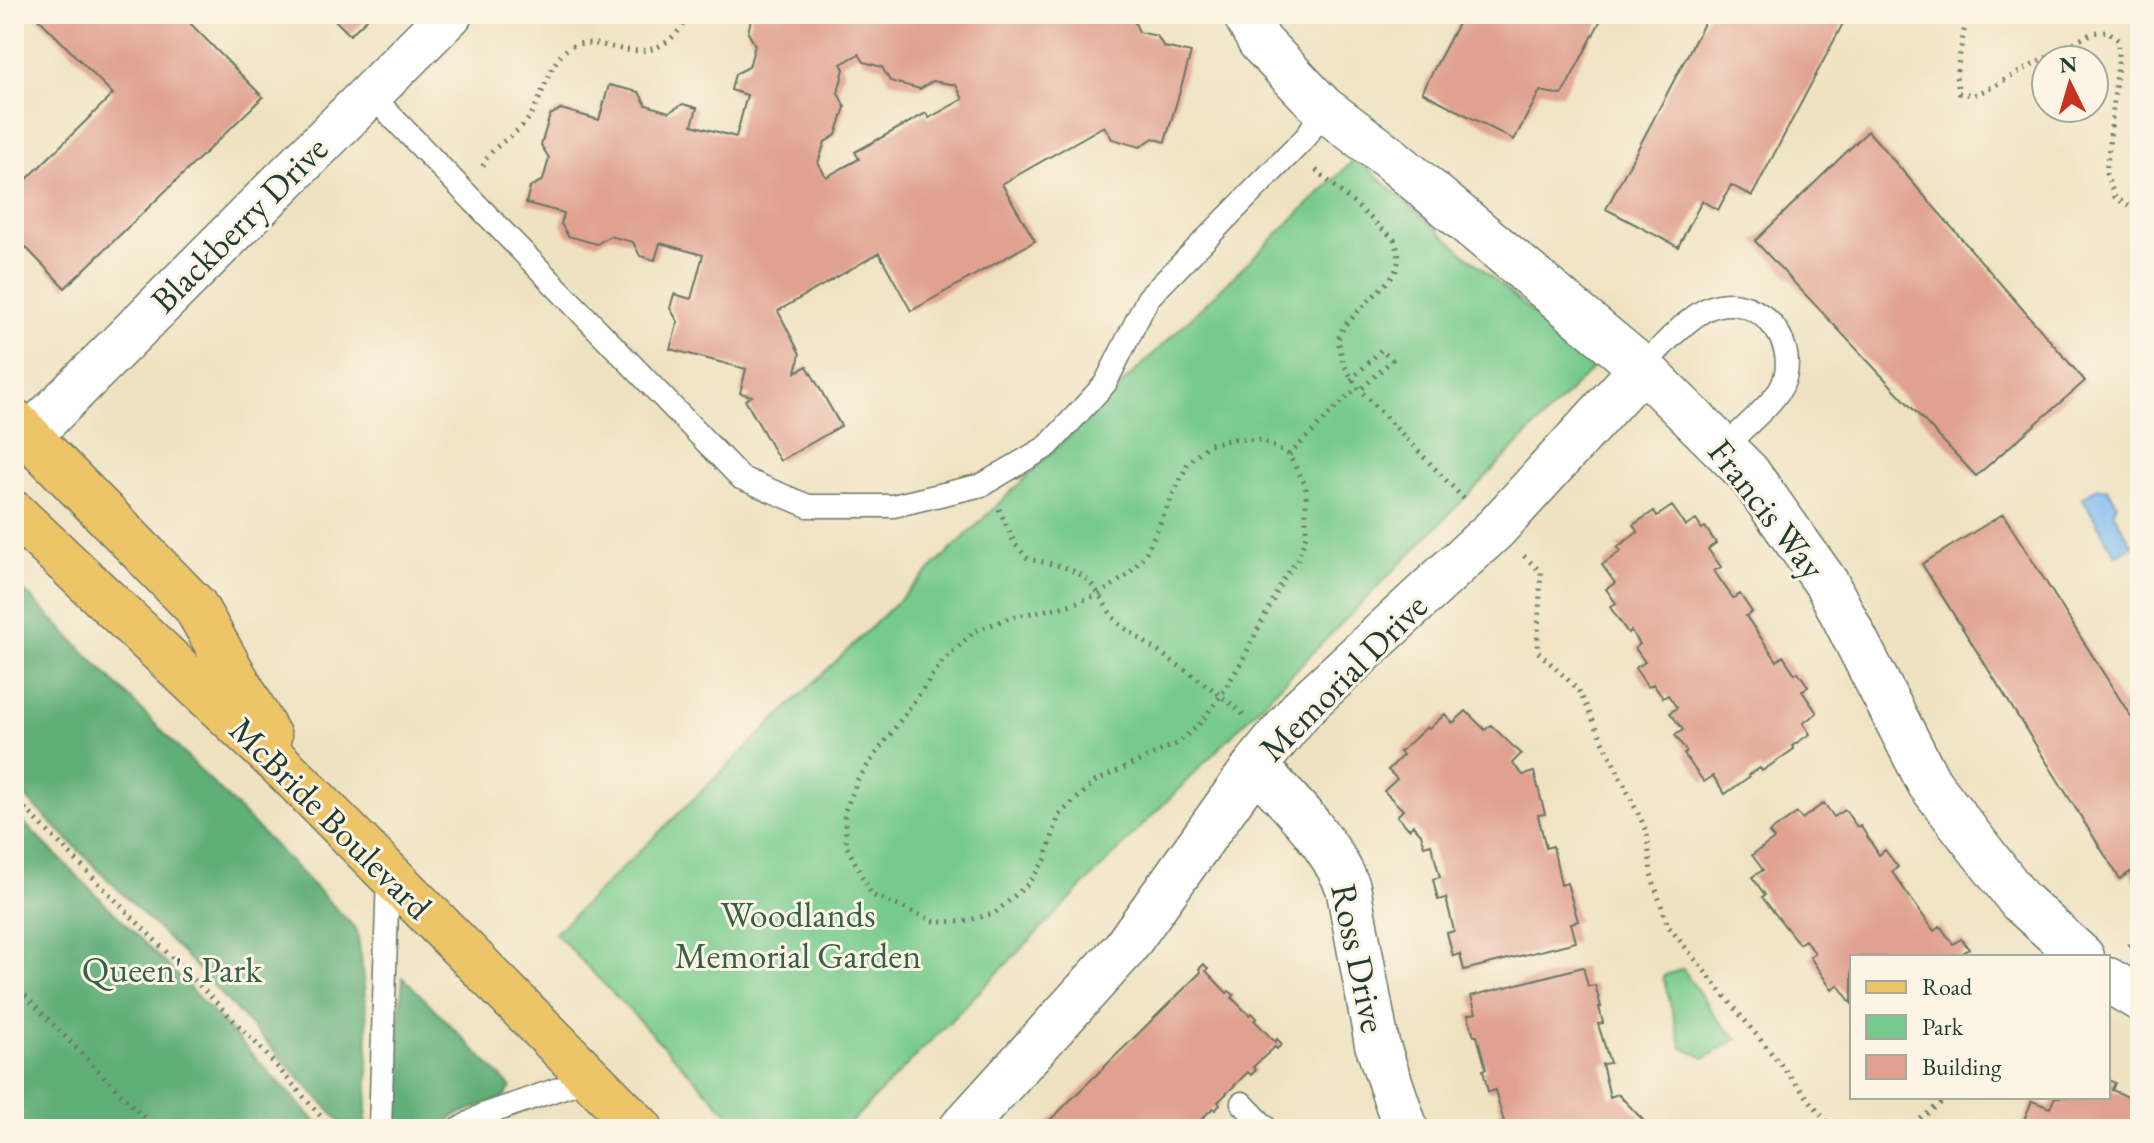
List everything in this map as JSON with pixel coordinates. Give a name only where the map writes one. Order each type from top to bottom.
[{"type":"main road","points":[[22,428],[195,606],[290,774]]},
{"type":"main road","name":"McBride Boulevard","points":[[14,513],[290,774],[641,1129]]},
{"type":"street","name":"Blackberry Drive","points":[[22,428],[450,14]]},
{"type":"street","points":[[1245,14],[1260,42],[1323,108]]},
{"type":"street","name":"Francis Way","points":[[1323,108],[1390,158],[1642,368],[1748,473],[1827,584],[1929,783],[2020,901],[2080,955]]},
{"type":"street","name":"Memorial Drive","points":[[962,1124],[1124,949],[1255,766],[1304,706],[1496,528],[1642,368]]},
{"type":"street","name":"Ross Drive","points":[[1255,766],[1320,837],[1339,865],[1348,887],[1377,1044],[1400,1127]]},
{"type":"street","points":[[2110,981],[2140,999]]},
{"type":"lane","points":[[369,93],[741,478],[808,506],[893,506],[982,485],[1048,446],[1105,384],[1148,298],[1307,136],[1323,108]]},
{"type":"lane","points":[[1642,368],[1664,343],[1705,310],[1730,303],[1749,307],[1770,321],[1787,347],[1787,369],[1781,388],[1723,448]]},
{"type":"lane","points":[[380,1129],[388,873]]},
{"type":"lane","points":[[459,1129],[483,1115],[590,1078]]},
{"type":"lane","points":[[1242,1103],[1267,1129]]},
{"type":"path","points":[[469,196],[486,177],[483,164],[490,152],[527,122],[563,52],[580,43],[601,43],[628,52],[659,47],[679,33],[690,14]]},
{"type":"path","points":[[1967,14],[1956,76],[1959,93],[1974,95],[1988,89],[2092,33],[2108,31],[2118,40],[2106,174],[2115,197],[2131,208],[2140,207]]},
{"type":"path","points":[[1310,164],[1394,239],[1400,252],[1394,275],[1344,326],[1338,339],[1343,363],[1351,380],[1462,497]]},
{"type":"path","points":[[1289,455],[1392,360],[1381,350],[1351,380]]},
{"type":"path","points":[[1234,439],[1261,440],[1289,455],[1306,486],[1306,535],[1298,559],[1283,580],[1257,634],[1222,694],[1198,726],[1176,744],[1096,781],[1059,815],[1045,860],[1028,884],[995,913],[962,922],[934,921],[872,895],[847,847],[844,813],[858,779],[943,661],[975,631],[1012,617],[1066,606],[1100,594],[1129,574],[1146,553],[1188,463],[1209,444],[1234,439]]},
{"type":"path","points":[[997,506],[1005,517],[1015,544],[1028,559],[1053,564],[1085,578],[1100,594],[1116,621],[1222,694],[1246,717]]},
{"type":"path","points":[[1516,548],[1541,572],[1537,651],[1578,689],[1647,832],[1651,874],[1668,926],[1833,1129]]},
{"type":"path","points":[[14,797],[258,1045],[332,1129]]},
{"type":"path","points":[[14,984],[155,1129]]},
{"type":"path","points":[[1908,1129],[1946,1099]]},
{"type":"green space","name":"Woodlands Memorial Garden","points":[[1356,158],[1594,367],[844,1129],[743,1129],[555,933]]},
{"type":"green space","points":[[14,580],[357,930],[367,1029],[365,1129],[347,1129],[193,964],[14,786]]},
{"type":"green space","points":[[14,813],[181,979],[323,1129],[14,1129]]},
{"type":"green space","points":[[1683,969],[1718,1020],[1738,1039],[1705,1058],[1682,1048],[1663,976]]},
{"type":"green space","points":[[403,977],[511,1087],[504,1097],[456,1115],[440,1129],[390,1129]]},
{"type":"water","points":[[2107,488],[2117,504],[2113,512],[2133,546],[2116,556],[2082,497],[2096,489]]},
{"type":"building","points":[[34,14],[181,14],[263,97],[65,288],[14,235],[14,192],[113,94]]},
{"type":"building","points":[[329,14],[372,14],[350,35]]},
{"type":"building","points":[[752,14],[1131,14],[1139,32],[1157,36],[1164,47],[1191,53],[1165,142],[1153,138],[1140,147],[1112,139],[1104,126],[1002,184],[1035,241],[911,311],[879,253],[778,311],[800,354],[796,372],[807,366],[841,426],[780,461],[745,400],[752,396],[740,393],[746,369],[670,349],[678,322],[670,308],[674,294],[691,299],[703,255],[660,243],[655,260],[640,256],[633,242],[610,236],[597,244],[568,236],[561,224],[564,213],[526,203],[530,187],[543,180],[549,158],[541,145],[550,115],[561,109],[599,120],[609,85],[639,92],[646,105],[669,112],[683,104],[697,108],[692,125],[736,137],[747,95],[731,90],[735,74],[749,67],[755,45],[748,33]],"holes":[[[859,54],[864,62],[882,67],[890,81],[920,89],[933,81],[956,85],[963,99],[929,118],[926,113],[855,152],[859,159],[826,177],[818,163],[825,142],[836,135],[845,107],[838,93],[844,69],[841,64]]]},
{"type":"building","points":[[1463,14],[1604,14],[1562,95],[1540,91],[1514,140],[1422,92]]},
{"type":"building","points":[[1709,14],[1848,14],[1752,196],[1731,185],[1718,210],[1702,201],[1678,247],[1606,209]]},
{"type":"building","points":[[1868,131],[2085,381],[1976,476],[1755,241]]},
{"type":"building","points":[[1672,506],[1686,526],[1696,520],[1702,529],[1705,527],[1716,543],[1708,549],[1721,567],[1714,571],[1733,598],[1740,594],[1752,612],[1746,616],[1777,661],[1783,656],[1795,674],[1798,672],[1808,686],[1802,691],[1817,713],[1803,723],[1810,734],[1792,746],[1794,749],[1762,771],[1760,768],[1748,775],[1725,794],[1713,776],[1704,782],[1684,754],[1687,752],[1675,735],[1683,730],[1670,713],[1677,708],[1668,695],[1663,698],[1653,684],[1648,687],[1635,668],[1645,662],[1635,648],[1640,644],[1610,607],[1616,603],[1606,589],[1615,583],[1602,565],[1621,551],[1617,547],[1638,532],[1633,525],[1654,511],[1657,516]]},
{"type":"building","points":[[2003,514],[2140,731],[2140,888],[2130,872],[2120,879],[1922,564]]},
{"type":"building","points":[[1466,711],[1485,730],[1491,725],[1521,754],[1512,763],[1523,775],[1534,772],[1545,814],[1538,815],[1546,848],[1553,846],[1561,885],[1567,883],[1578,921],[1571,923],[1576,942],[1464,970],[1460,954],[1453,956],[1447,933],[1454,931],[1446,898],[1438,900],[1433,879],[1440,877],[1431,844],[1424,846],[1421,834],[1413,825],[1409,829],[1397,816],[1403,810],[1384,791],[1397,779],[1388,770],[1403,755],[1400,752],[1445,714],[1453,723]]},
{"type":"building","points":[[1824,803],[1834,817],[1845,810],[1857,827],[1860,825],[1879,855],[1885,850],[1898,867],[1892,872],[1934,931],[1940,926],[1953,944],[1961,939],[1969,949],[1962,955],[1850,955],[1850,1001],[1838,985],[1832,990],[1810,957],[1815,953],[1805,940],[1799,944],[1762,897],[1765,895],[1752,877],[1763,870],[1752,855],[1774,839],[1769,833],[1797,813],[1802,819]]},
{"type":"building","points":[[1204,964],[1208,969],[1206,971],[1227,993],[1229,991],[1234,995],[1232,998],[1249,1015],[1252,1013],[1257,1018],[1254,1020],[1275,1042],[1277,1039],[1282,1044],[1253,1067],[1256,1070],[1251,1075],[1248,1072],[1218,1102],[1220,1105],[1215,1110],[1213,1108],[1191,1129],[1041,1129],[1201,972],[1199,969]]},
{"type":"building","points":[[1583,967],[1588,986],[1595,985],[1601,1007],[1603,1023],[1598,1024],[1610,1063],[1602,1064],[1610,1097],[1618,1094],[1644,1121],[1639,1127],[1641,1129],[1498,1129],[1496,1124],[1504,1122],[1495,1090],[1488,1092],[1483,1070],[1486,1069],[1468,1015],[1476,1013],[1471,996]]},
{"type":"building","points":[[2110,1081],[2115,1083],[2112,1090],[2140,1102],[2140,1129],[2020,1129],[2032,1101],[2050,1108],[2054,1099],[2110,1099]]},
{"type":"park label","name":"Queen's Park","points":[[172,969]]}]
